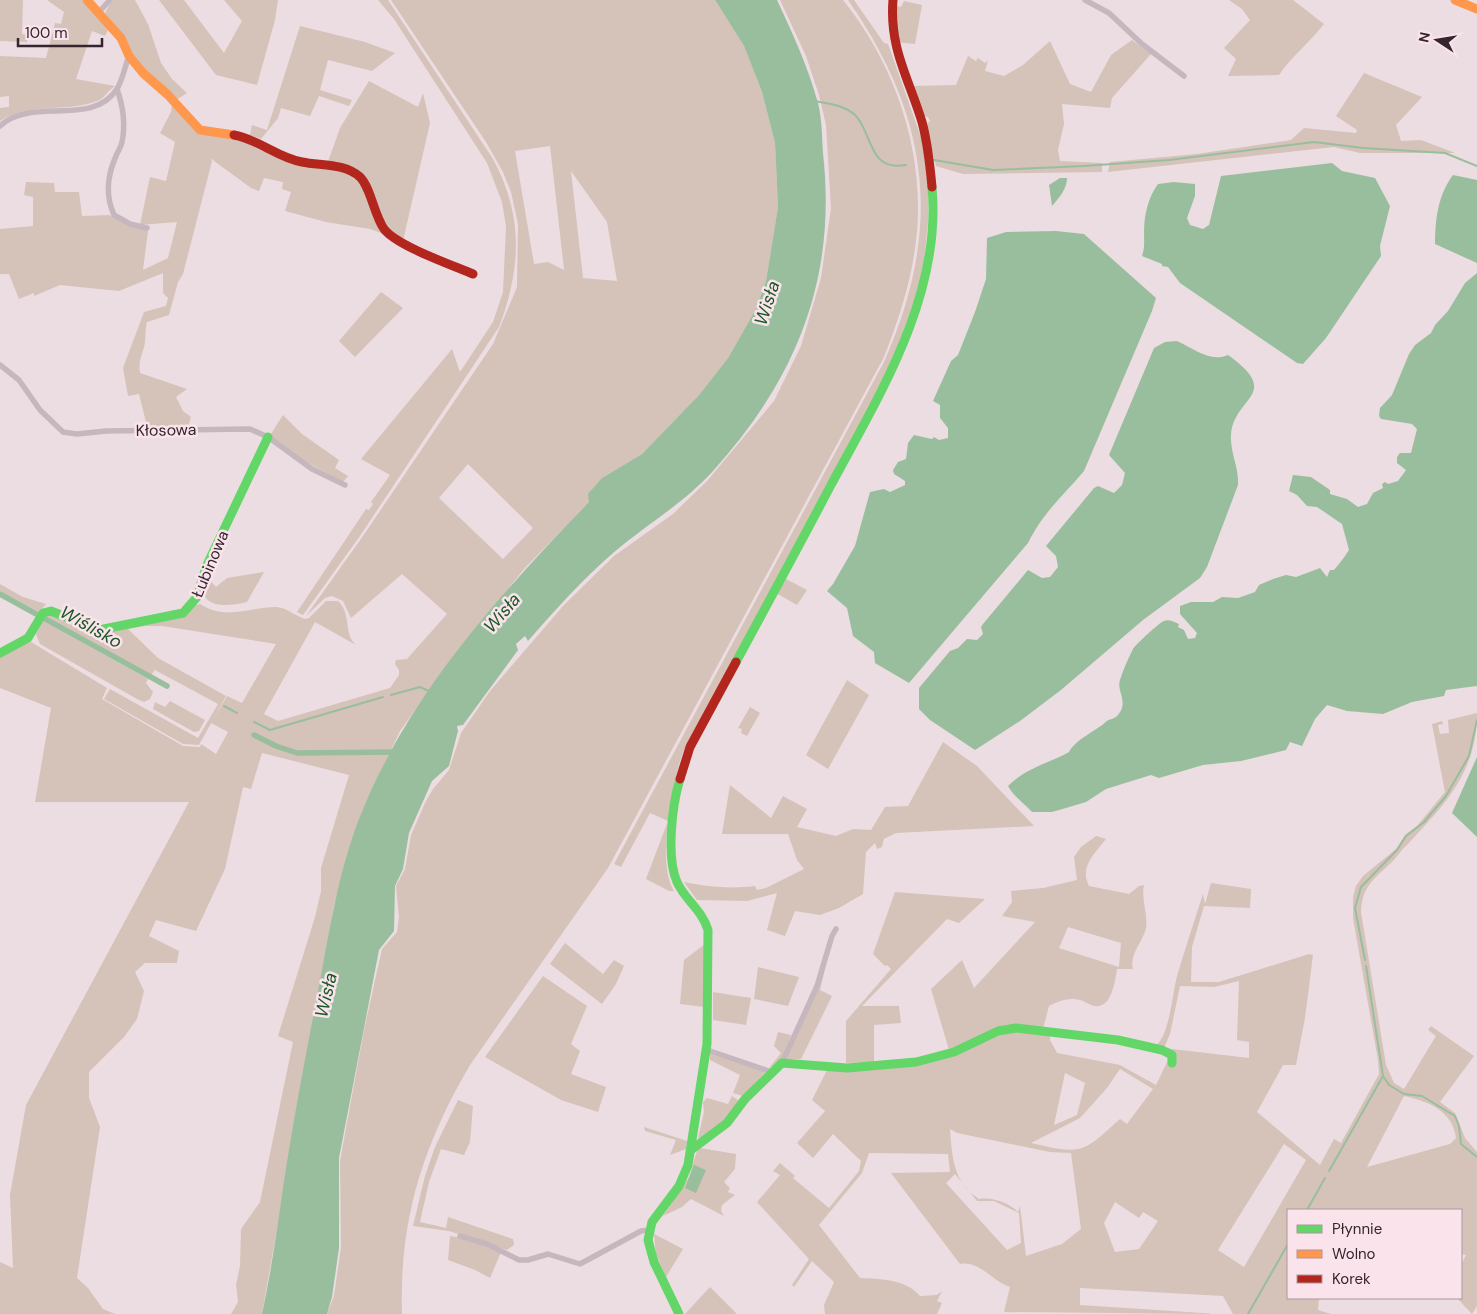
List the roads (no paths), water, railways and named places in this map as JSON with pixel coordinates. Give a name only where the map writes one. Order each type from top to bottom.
[{"type":"street","points":[[87,0],[121,38],[128,56],[143,74],[168,95],[200,130],[245,136],[300,162],[326,164],[351,170],[361,178],[373,208],[385,230],[401,242],[473,274]]},
{"type":"street","points":[[99,12],[110,0]]},
{"type":"street","points":[[679,1314],[651,1254],[649,1230],[656,1216],[683,1178],[691,1150],[706,1050],[708,930],[704,917],[677,883],[671,861],[673,813],[679,778],[697,732],[894,368],[915,318],[925,282],[932,208],[931,157],[922,122],[892,42],[891,16],[893,0]]},
{"type":"street","points":[[1085,0],[1109,12],[1142,44],[1184,76]]},
{"type":"street","points":[[1455,0],[1477,9]]},
{"type":"street","points":[[0,126],[7,120],[22,116],[73,110],[101,104],[117,89],[128,56]]},
{"type":"street","points":[[117,89],[124,113],[124,124],[122,143],[109,178],[108,199],[114,215],[130,224],[147,228]]},
{"type":"street","name":"Kłosowa","points":[[0,365],[19,380],[40,410],[63,432],[77,434],[106,431],[250,428],[268,437],[295,458],[345,485]]},
{"type":"street","name":"Łubinowa","points":[[0,653],[30,637],[41,617],[51,611],[99,630],[183,613],[197,597],[206,567],[268,437]]},
{"type":"street","points":[[691,1150],[727,1123],[745,1099],[782,1063],[817,986],[836,929]]},
{"type":"street","points":[[782,1063],[798,1062],[831,1067],[902,1064],[957,1051],[1001,1030],[1018,1028],[1156,1048],[1172,1055],[1172,1063]]},
{"type":"street","points":[[706,1050],[772,1072]]},
{"type":"street","points":[[460,1236],[488,1244],[519,1260],[528,1260],[548,1254],[580,1264],[641,1231],[649,1230]]},
{"type":"water","name":"Wisła","points":[[715,0],[777,0],[805,64],[818,103],[822,128],[826,199],[824,242],[816,284],[805,324],[768,400],[713,471],[690,494],[602,563],[528,641],[525,636],[516,644],[518,650],[463,725],[457,726],[458,731],[449,766],[432,781],[409,833],[403,869],[395,886],[394,931],[379,950],[339,1158],[339,1248],[332,1297],[327,1314],[262,1314],[299,1092],[338,891],[355,829],[383,766],[407,724],[461,645],[523,572],[589,502],[588,494],[602,478],[642,454],[699,395],[728,358],[756,309],[766,281],[778,207],[775,143],[762,92],[744,46]]},
{"type":"water","points":[[1332,163],[1342,171],[1375,178],[1390,206],[1380,246],[1381,256],[1326,338],[1303,364],[1297,363],[1180,283],[1168,267],[1142,256],[1146,213],[1149,201],[1158,184],[1174,182],[1195,184],[1195,196],[1187,218],[1190,225],[1203,229],[1209,225],[1221,176]]},
{"type":"water","points":[[1453,175],[1477,180],[1477,263],[1435,244],[1438,208],[1444,191]]},
{"type":"water","points":[[1060,178],[1067,178],[1066,186],[1052,206],[1049,185]]},
{"type":"water","points":[[1056,231],[1084,234],[1156,298],[1152,311],[1084,471],[1047,513],[1028,543],[909,683],[875,663],[874,652],[853,636],[847,608],[827,591],[855,546],[870,492],[884,489],[890,492],[905,485],[905,481],[894,474],[893,470],[898,462],[906,459],[908,443],[914,435],[932,439],[934,437],[939,440],[948,438],[948,428],[940,418],[940,405],[933,401],[951,361],[958,355],[986,279],[987,238],[1006,232]]},
{"type":"water","points":[[1477,273],[1477,686],[1446,690],[1444,696],[1412,702],[1383,714],[1347,711],[1327,705],[1315,719],[1302,746],[1290,742],[1286,750],[1241,761],[1203,765],[1159,778],[1151,775],[1106,789],[1086,802],[1052,812],[1032,812],[1016,797],[1008,786],[1029,770],[1069,752],[1081,739],[1117,716],[1121,711],[1123,702],[1119,684],[1128,660],[1133,649],[1158,625],[1164,621],[1172,621],[1179,624],[1178,627],[1184,630],[1188,639],[1195,638],[1197,633],[1180,614],[1180,606],[1191,602],[1213,602],[1222,597],[1238,598],[1255,592],[1259,585],[1273,579],[1286,575],[1296,577],[1320,568],[1327,577],[1330,570],[1336,568],[1349,550],[1342,524],[1317,507],[1307,506],[1297,495],[1289,491],[1293,475],[1311,477],[1330,490],[1330,494],[1347,499],[1358,507],[1367,504],[1373,493],[1383,488],[1382,484],[1385,482],[1388,484],[1398,481],[1406,470],[1397,463],[1397,457],[1400,453],[1411,453],[1417,429],[1412,424],[1381,419],[1379,416],[1380,408],[1392,395],[1409,354],[1415,345],[1431,333],[1435,325],[1448,311],[1465,283]]},
{"type":"water","points":[[1177,341],[1208,356],[1221,357],[1228,355],[1244,368],[1252,379],[1254,388],[1234,422],[1231,442],[1238,485],[1207,567],[1200,578],[1143,620],[1061,690],[1020,721],[975,750],[930,720],[919,709],[919,688],[950,651],[958,648],[967,639],[977,640],[983,634],[981,627],[983,624],[1028,570],[1042,578],[1050,577],[1058,567],[1056,556],[1046,546],[1094,488],[1098,486],[1114,493],[1122,485],[1125,473],[1109,455],[1154,348],[1165,342]]},
{"type":"water","points":[[1477,757],[1477,837],[1452,813]]},
{"type":"water","points":[[694,1165],[706,1170],[696,1193],[685,1188]]},
{"type":"waterway","points":[[815,101],[836,105],[851,112],[861,122],[877,157],[884,163],[893,166],[906,165]]},
{"type":"waterway","points":[[934,160],[993,170],[1084,166],[1169,160],[1314,142],[1363,148],[1445,153],[1477,166]]},
{"type":"waterway","name":"Wiślisko","points":[[0,594],[167,686]]},
{"type":"waterway","points":[[391,695],[420,687],[431,692]]},
{"type":"waterway","points":[[254,722],[270,730],[383,697]]},
{"type":"waterway","points":[[224,706],[237,713]]},
{"type":"waterway","points":[[1365,960],[1355,908],[1361,887],[1397,850],[1406,836],[1424,822],[1446,796],[1469,756],[1477,720]]},
{"type":"waterway","name":"Wiślisko","points":[[254,735],[276,746],[297,753],[398,752]]},
{"type":"waterway","points":[[1366,966],[1383,1076],[1389,1085],[1404,1094],[1422,1096],[1455,1116],[1459,1126],[1461,1144],[1477,1157]]},
{"type":"waterway","points":[[1329,1171],[1383,1076]]},
{"type":"waterway","points":[[1308,1209],[1325,1178]]},
{"type":"waterway","points":[[1248,1314],[1287,1246]]}]
